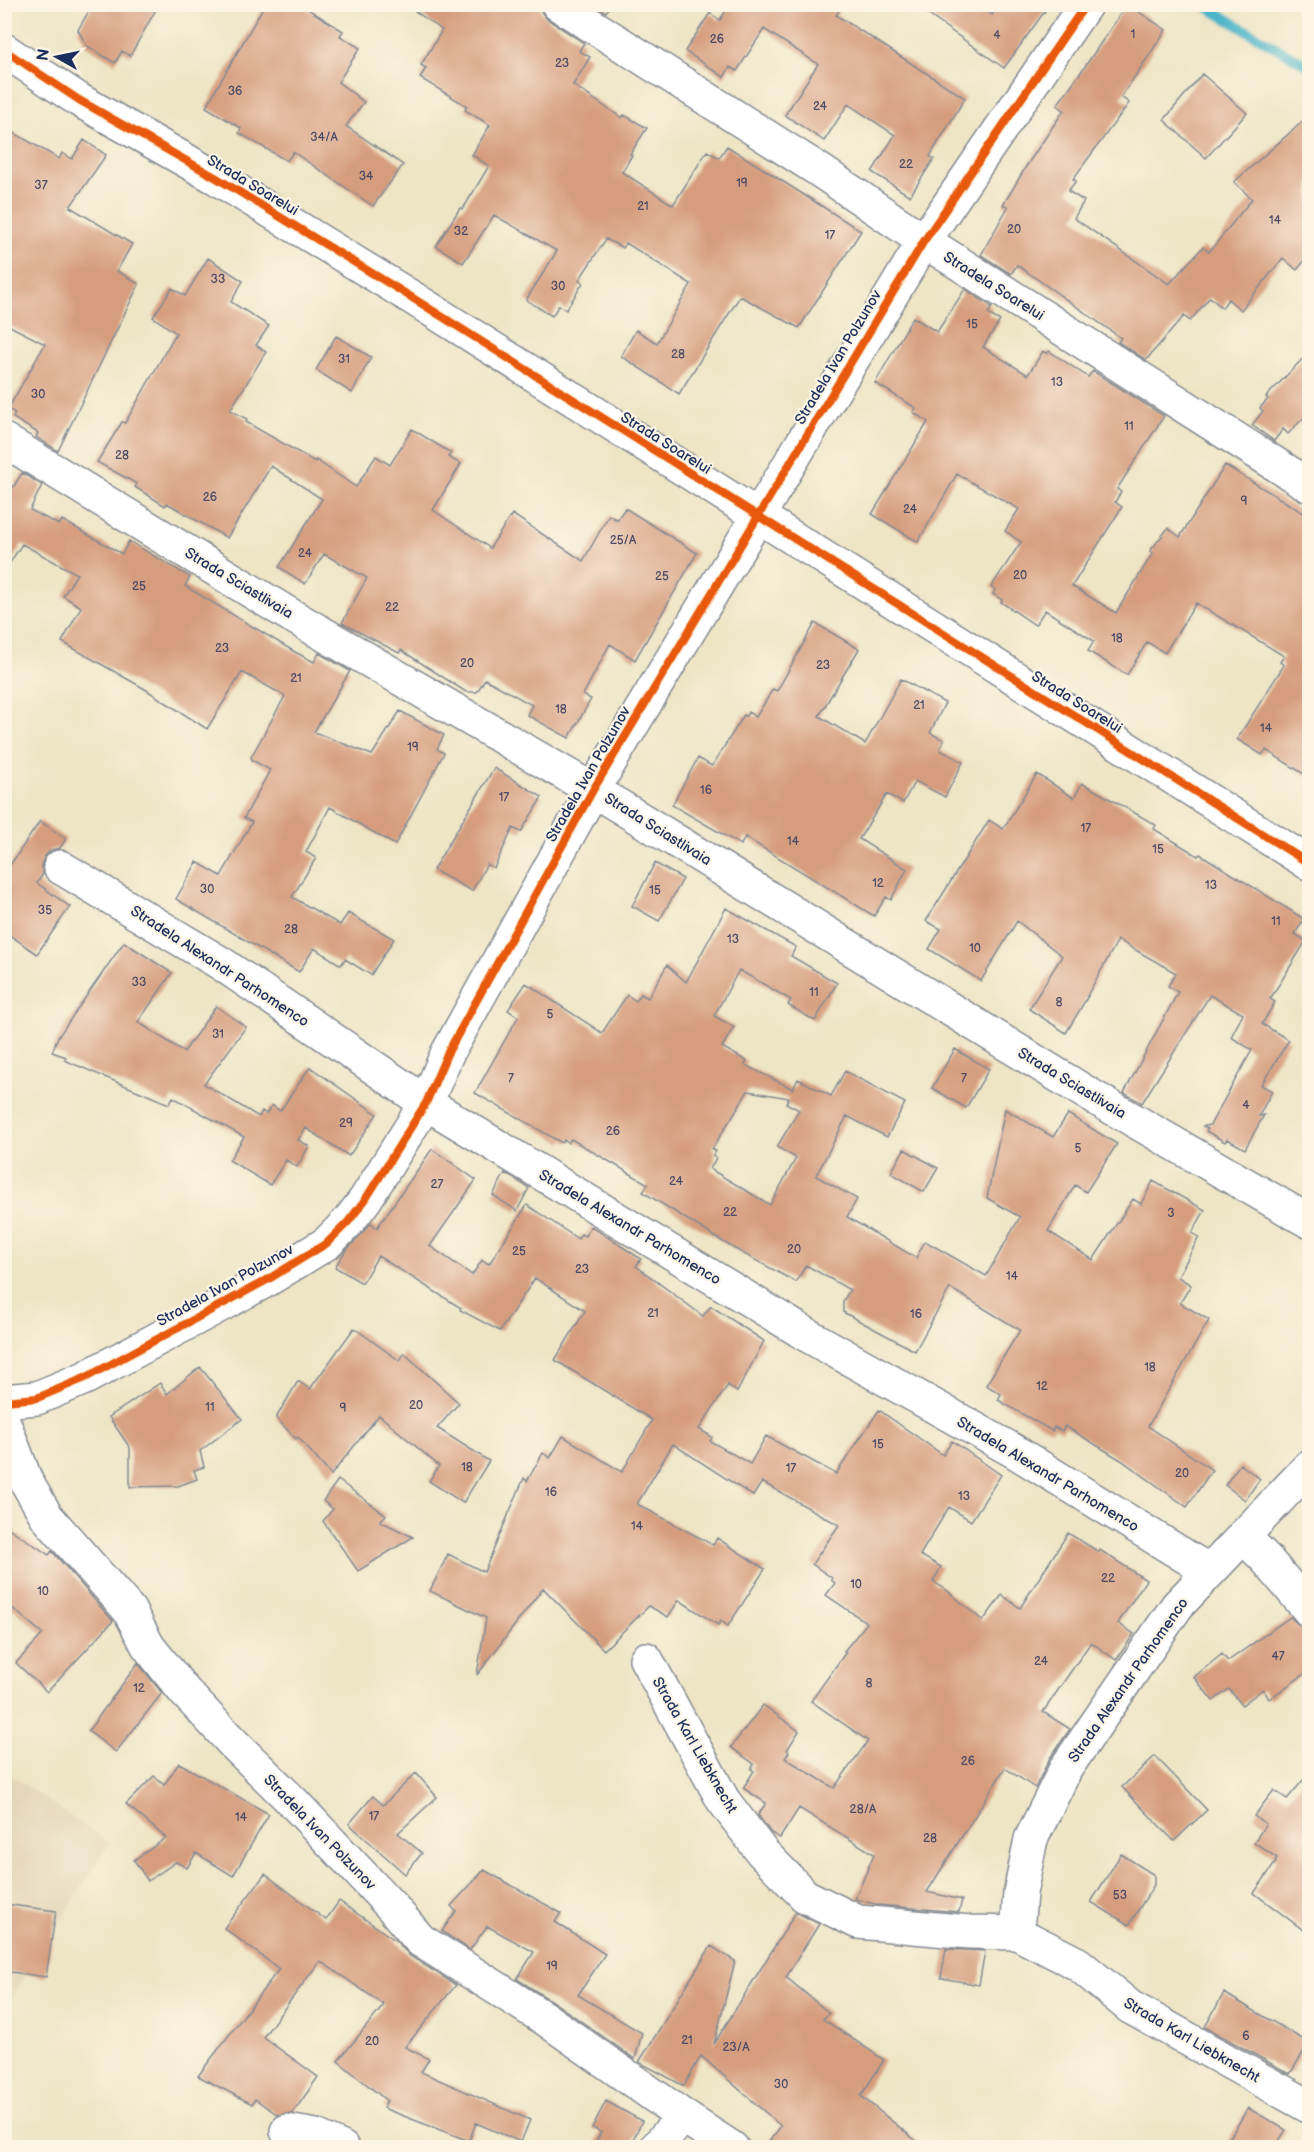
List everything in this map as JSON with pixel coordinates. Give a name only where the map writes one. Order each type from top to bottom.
[{"type":"street","name":"Stradela Soarelui","points":[[558,4],[819,170],[924,241],[1310,486]]},
{"type":"street","name":"Stradela Ivan Polzunov","points":[[4,1401],[37,1398],[85,1378],[267,1280],[327,1243],[348,1222],[365,1200],[426,1103],[447,1054],[593,789],[924,241],[1081,11]]},
{"type":"street","name":"Strada Soarelui","points":[[4,51],[79,100],[215,177],[411,297],[1310,864]]},
{"type":"street","name":"Strada Sciastlivaia","points":[[4,440],[287,613],[593,789],[1080,1089],[1310,1222]]},
{"type":"street","name":"Stradela Alexandr Parhomenco","points":[[60,867],[222,964],[426,1103],[809,1336],[1014,1451],[1209,1571]]},
{"type":"street","name":"Stradela Ivan Polzunov","points":[[4,1423],[26,1481],[47,1517],[129,1610],[148,1646],[232,1742],[296,1804],[420,1940],[544,2018],[732,2148]]},
{"type":"street","name":"Strada Alexandr Parhomenco","points":[[1017,1933],[1020,1893],[1031,1839],[1066,1768],[1177,1606],[1310,1466]]},
{"type":"street","points":[[1243,1536],[1266,1559],[1310,1611]]},
{"type":"street","name":"Strada Karl Liebknecht","points":[[646,1659],[723,1800],[762,1852],[805,1896],[858,1922],[970,1932],[1017,1933],[1078,1964],[1130,2007],[1310,2107]]},
{"type":"street","points":[[656,2148],[683,2116]]},
{"type":"street","points":[[287,2131],[316,2136],[342,2148]]},
{"type":"shaded area","points":[[5,1771],[109,1843],[5,2009]]},
{"type":"building","points":[[93,4],[159,4],[130,56],[122,51],[115,63],[87,46],[78,30]]},
{"type":"building","points":[[265,4],[300,4],[343,31],[340,36],[360,48],[338,82],[364,102],[346,126],[403,165],[373,206],[293,152],[287,161],[239,133],[241,128],[206,107]]},
{"type":"building","points":[[405,4],[539,4],[547,19],[584,43],[579,51],[590,57],[573,85],[622,118],[624,115],[647,128],[630,154],[632,155],[622,172],[673,205],[707,151],[719,158],[727,146],[861,231],[799,328],[740,296],[679,394],[621,356],[636,330],[657,343],[691,284],[626,243],[623,248],[606,239],[579,280],[583,283],[566,310],[559,305],[552,316],[526,300],[557,251],[494,215],[463,263],[436,246],[460,208],[463,209],[489,166],[472,155],[490,125],[465,110],[467,106],[420,78],[426,68],[421,65],[442,30]]},
{"type":"building","points":[[594,4],[612,4],[606,12]]},
{"type":"building","points":[[727,4],[844,4],[836,15],[965,98],[930,156],[934,159],[910,196],[872,172],[895,135],[848,104],[824,141],[785,115],[818,64],[764,29],[737,71],[730,67],[724,77],[685,51],[710,13],[720,20],[729,6]]},
{"type":"building","points":[[913,4],[977,4],[992,15],[999,4],[1050,4],[1004,68]]},
{"type":"building","points":[[1127,4],[1166,30],[1121,97],[1129,103],[1073,179],[1076,181],[1068,191],[1084,201],[1074,218],[1169,284],[1203,247],[1209,252],[1252,199],[1234,182],[1310,115],[1310,254],[1297,270],[1283,258],[1241,310],[1228,299],[1222,308],[1210,297],[1190,321],[1184,316],[1146,360],[1118,342],[1121,338],[1017,265],[1011,274],[981,255],[1008,207],[1003,205],[1064,110],[1057,105]]},
{"type":"building","points":[[1202,74],[1247,113],[1206,158],[1164,120]]},
{"type":"building","points":[[4,127],[59,159],[62,153],[72,159],[84,140],[106,155],[70,207],[132,244],[117,271],[139,284],[58,451],[36,437],[38,433],[13,418],[15,413],[8,409],[45,344],[4,323]]},
{"type":"building","points":[[208,258],[243,281],[231,302],[269,326],[256,345],[266,352],[230,410],[247,419],[246,422],[315,462],[316,460],[356,487],[376,456],[390,465],[412,429],[451,453],[448,457],[461,464],[433,510],[490,548],[512,514],[583,561],[609,515],[617,520],[625,508],[697,553],[635,660],[610,644],[583,695],[591,699],[569,738],[527,715],[532,705],[485,679],[477,692],[466,692],[401,650],[399,653],[342,623],[367,578],[324,554],[305,584],[279,567],[322,499],[271,466],[227,538],[167,503],[165,506],[135,487],[137,484],[97,462],[122,422],[125,423],[176,333],[153,317],[172,288],[185,296]]},
{"type":"building","points":[[965,289],[992,307],[988,314],[1000,321],[983,347],[1028,375],[1043,351],[1047,354],[1049,351],[1088,377],[1093,371],[1164,416],[1117,489],[1121,492],[1115,502],[1122,507],[1072,586],[1116,613],[1153,553],[1150,551],[1168,528],[1180,537],[1225,465],[1310,517],[1310,778],[1266,750],[1262,755],[1237,739],[1284,665],[1280,662],[1284,656],[1196,603],[1165,653],[1147,642],[1127,675],[1088,651],[1094,641],[1045,610],[1035,625],[993,594],[995,590],[991,587],[1021,542],[1005,531],[1019,509],[957,474],[918,542],[872,514],[928,422],[913,412],[916,408],[875,383],[913,317],[937,332]]},
{"type":"building","points":[[336,336],[371,357],[352,393],[316,370]]},
{"type":"building","points":[[1310,351],[1310,411],[1288,434],[1283,429],[1274,441],[1252,425],[1263,411],[1260,408],[1268,399],[1266,397]]},
{"type":"building","points":[[22,473],[42,485],[30,510],[59,525],[62,520],[122,554],[129,541],[190,577],[185,586],[295,652],[314,662],[319,653],[350,671],[314,732],[372,755],[400,711],[444,735],[437,749],[444,753],[395,845],[330,807],[306,852],[316,858],[292,897],[340,925],[348,913],[394,939],[371,975],[345,959],[341,965],[314,948],[299,972],[176,899],[197,862],[221,876],[252,822],[244,818],[270,770],[252,760],[251,757],[285,696],[242,672],[207,729],[145,689],[62,642],[81,607],[63,596],[77,574],[22,544],[4,572],[4,496],[7,497]]},
{"type":"building","points":[[815,623],[859,649],[819,716],[865,744],[901,679],[945,703],[930,733],[944,740],[940,750],[963,762],[945,797],[915,781],[903,803],[887,794],[859,839],[907,869],[891,900],[886,897],[874,916],[745,837],[741,845],[672,805],[698,758],[712,766],[744,715],[746,716],[748,712],[756,717],[773,689],[777,691]]},
{"type":"building","points":[[494,768],[542,797],[521,832],[513,828],[494,868],[487,864],[472,891],[433,870]]},
{"type":"building","points":[[1037,774],[1074,798],[1082,783],[1156,825],[1154,829],[1198,856],[1200,854],[1304,919],[1295,934],[1306,941],[1270,999],[1275,1002],[1262,1024],[1289,1040],[1261,1085],[1272,1091],[1259,1116],[1264,1115],[1245,1149],[1227,1139],[1225,1142],[1206,1131],[1208,1129],[1203,1126],[1210,1125],[1252,1050],[1231,1037],[1243,1014],[1210,995],[1142,1103],[1124,1093],[1178,992],[1168,986],[1176,973],[1118,940],[1066,1033],[1029,1009],[1062,956],[1017,921],[981,981],[929,949],[941,929],[926,921],[989,820],[1003,829]]},
{"type":"building","points":[[40,821],[66,839],[60,848],[51,850],[44,857],[41,866],[43,874],[37,883],[70,907],[37,954],[4,931],[4,874]]},
{"type":"building","points":[[655,863],[683,879],[659,921],[632,906]]},
{"type":"building","points":[[726,908],[796,947],[791,956],[837,983],[815,1021],[788,1005],[791,1000],[739,970],[714,1016],[734,1027],[722,1047],[747,1061],[745,1065],[793,1089],[798,1079],[831,1096],[845,1071],[905,1103],[887,1137],[847,1116],[816,1176],[857,1199],[847,1217],[916,1258],[925,1241],[986,1276],[1020,1217],[987,1198],[1005,1109],[1053,1137],[1068,1114],[1117,1144],[1086,1192],[1075,1185],[1048,1231],[1093,1260],[1133,1199],[1141,1204],[1153,1181],[1205,1210],[1192,1233],[1199,1237],[1178,1277],[1191,1285],[1180,1303],[1209,1320],[1148,1426],[1212,1470],[1187,1507],[1121,1460],[1065,1426],[1062,1431],[1054,1427],[1052,1431],[998,1400],[1001,1394],[986,1385],[1020,1330],[950,1288],[915,1351],[843,1312],[843,1301],[850,1290],[806,1265],[796,1282],[733,1248],[643,1192],[648,1184],[571,1139],[568,1143],[564,1140],[562,1143],[475,1093],[518,1017],[508,1010],[526,983],[602,1033],[627,995],[636,1001],[641,994],[648,998],[667,965],[686,982]],"holes":[[[748,1091],[789,1098],[786,1103],[799,1110],[777,1147],[796,1158],[770,1205],[710,1169],[716,1158],[713,1156],[716,1151],[712,1149]]]},
{"type":"building","points":[[124,942],[172,973],[138,1022],[184,1052],[216,1006],[246,1027],[204,1084],[259,1117],[262,1111],[266,1114],[272,1105],[280,1111],[310,1067],[377,1114],[349,1156],[306,1128],[298,1140],[309,1146],[297,1167],[286,1160],[270,1185],[229,1160],[244,1137],[173,1097],[169,1104],[64,1060],[66,1057],[52,1052],[58,1037]]},
{"type":"building","points":[[955,1049],[989,1069],[966,1108],[932,1088]]},
{"type":"building","points":[[432,1149],[476,1180],[430,1246],[472,1275],[482,1260],[489,1264],[527,1205],[578,1239],[581,1234],[585,1236],[591,1226],[641,1259],[636,1266],[703,1316],[711,1306],[764,1341],[737,1392],[728,1385],[699,1429],[712,1437],[710,1441],[750,1464],[766,1436],[836,1474],[879,1410],[943,1455],[952,1441],[1001,1475],[971,1521],[949,1507],[920,1555],[941,1567],[933,1582],[944,1588],[983,1621],[1002,1595],[1020,1608],[1068,1533],[1099,1552],[1100,1550],[1146,1580],[1118,1623],[1134,1634],[1116,1660],[1091,1642],[1043,1712],[1070,1729],[1050,1758],[1035,1788],[1005,1768],[927,1892],[962,1900],[959,1912],[878,1905],[855,1899],[874,1854],[799,1808],[780,1838],[771,1833],[758,1815],[766,1803],[743,1788],[754,1771],[751,1769],[754,1764],[731,1747],[763,1705],[799,1731],[787,1750],[789,1752],[785,1758],[834,1788],[868,1741],[811,1701],[846,1652],[844,1651],[867,1623],[826,1595],[835,1583],[831,1580],[832,1578],[812,1564],[839,1525],[762,1482],[753,1496],[673,1444],[637,1504],[713,1545],[717,1538],[765,1569],[728,1626],[721,1621],[718,1625],[679,1600],[668,1617],[649,1606],[604,1650],[543,1588],[477,1675],[486,1618],[430,1591],[448,1554],[484,1572],[524,1478],[527,1481],[543,1453],[550,1458],[563,1436],[622,1472],[652,1420],[555,1360],[585,1311],[535,1278],[500,1331],[460,1310],[461,1308],[378,1256],[362,1283],[335,1267],[344,1253],[371,1223],[377,1228]]},
{"type":"building","points":[[904,1149],[938,1168],[924,1192],[891,1173]]},
{"type":"building","points":[[505,1173],[529,1188],[517,1211],[493,1195]]},
{"type":"building","points":[[354,1328],[400,1361],[404,1353],[459,1403],[437,1428],[489,1461],[463,1503],[429,1481],[439,1466],[379,1415],[331,1475],[298,1437],[296,1439],[276,1418],[298,1381],[310,1389]]},
{"type":"building","points":[[200,1367],[242,1419],[200,1451],[204,1467],[194,1470],[197,1479],[178,1486],[130,1487],[130,1448],[109,1417],[160,1383],[167,1394]]},
{"type":"building","points":[[1240,1464],[1260,1479],[1245,1500],[1225,1485]]},
{"type":"building","points":[[338,1480],[386,1515],[380,1521],[413,1537],[358,1571],[323,1521],[333,1509],[323,1501]]},
{"type":"building","points":[[4,1525],[49,1555],[52,1551],[113,1621],[47,1692],[16,1663],[43,1634],[4,1601]]},
{"type":"building","points":[[1290,1617],[1303,1628],[1310,1629],[1310,1670],[1269,1699],[1263,1689],[1242,1705],[1229,1689],[1213,1701],[1194,1677],[1222,1654],[1228,1661]]},
{"type":"building","points":[[138,1663],[162,1693],[116,1752],[88,1731]]},
{"type":"building","points":[[1155,1756],[1207,1810],[1174,1841],[1122,1787]]},
{"type":"building","points":[[179,1763],[269,1814],[233,1876],[196,1853],[187,1868],[176,1862],[148,1881],[134,1860],[166,1838],[126,1804],[154,1776],[164,1785]]},
{"type":"building","points":[[1310,1772],[1310,1935],[1254,1893],[1277,1858],[1254,1842],[1266,1824],[1254,1816],[1274,1790],[1287,1799]]},
{"type":"building","points":[[416,1773],[437,1797],[398,1833],[422,1853],[405,1874],[349,1824],[373,1796],[383,1805]]},
{"type":"building","points":[[1121,1854],[1154,1875],[1154,1885],[1129,1925],[1091,1902]]},
{"type":"building","points":[[484,1870],[561,1913],[555,1922],[605,1954],[578,1995],[642,2033],[635,2059],[517,1979],[534,1952],[487,1926],[470,1950],[442,1931],[456,1911],[451,1906]]},
{"type":"building","points":[[265,1874],[326,1920],[339,1901],[395,1940],[410,1956],[456,1985],[405,2047],[429,2059],[421,2072],[530,2120],[521,2142],[476,2123],[469,2141],[383,2108],[387,2101],[338,2061],[384,2005],[320,1961],[263,2037],[318,2077],[293,2113],[278,2115],[255,2099],[252,2104],[198,2076],[279,1969],[224,1928]]},
{"type":"building","points":[[4,1904],[56,1911],[46,1977],[4,1971]]},
{"type":"building","points":[[796,1912],[819,1924],[786,1977],[829,2013],[823,2019],[884,2060],[861,2096],[925,2148],[764,2148],[781,2126],[701,2056],[684,2086],[639,2062],[711,1946],[735,1961],[714,2044]]},
{"type":"building","points":[[946,1949],[985,1951],[979,1985],[941,1978]]},
{"type":"building","points":[[1224,1993],[1309,2043],[1290,2074],[1205,2027]]},
{"type":"building","points":[[606,2101],[642,2121],[629,2148],[593,2148],[601,2132],[592,2128]]},
{"type":"building","points":[[1248,2108],[1286,2130],[1275,2147],[1224,2147]]},
{"type":"waterway","points":[[1201,4],[1310,67]]},
{"type":"cycle path","points":[[4,1401],[37,1398],[85,1378],[267,1280],[327,1243],[348,1222],[365,1200],[426,1103],[447,1054],[593,790],[924,241],[1086,4]]},
{"type":"cycle path","points":[[4,50],[79,100],[215,177],[411,297],[1310,864]]}]
